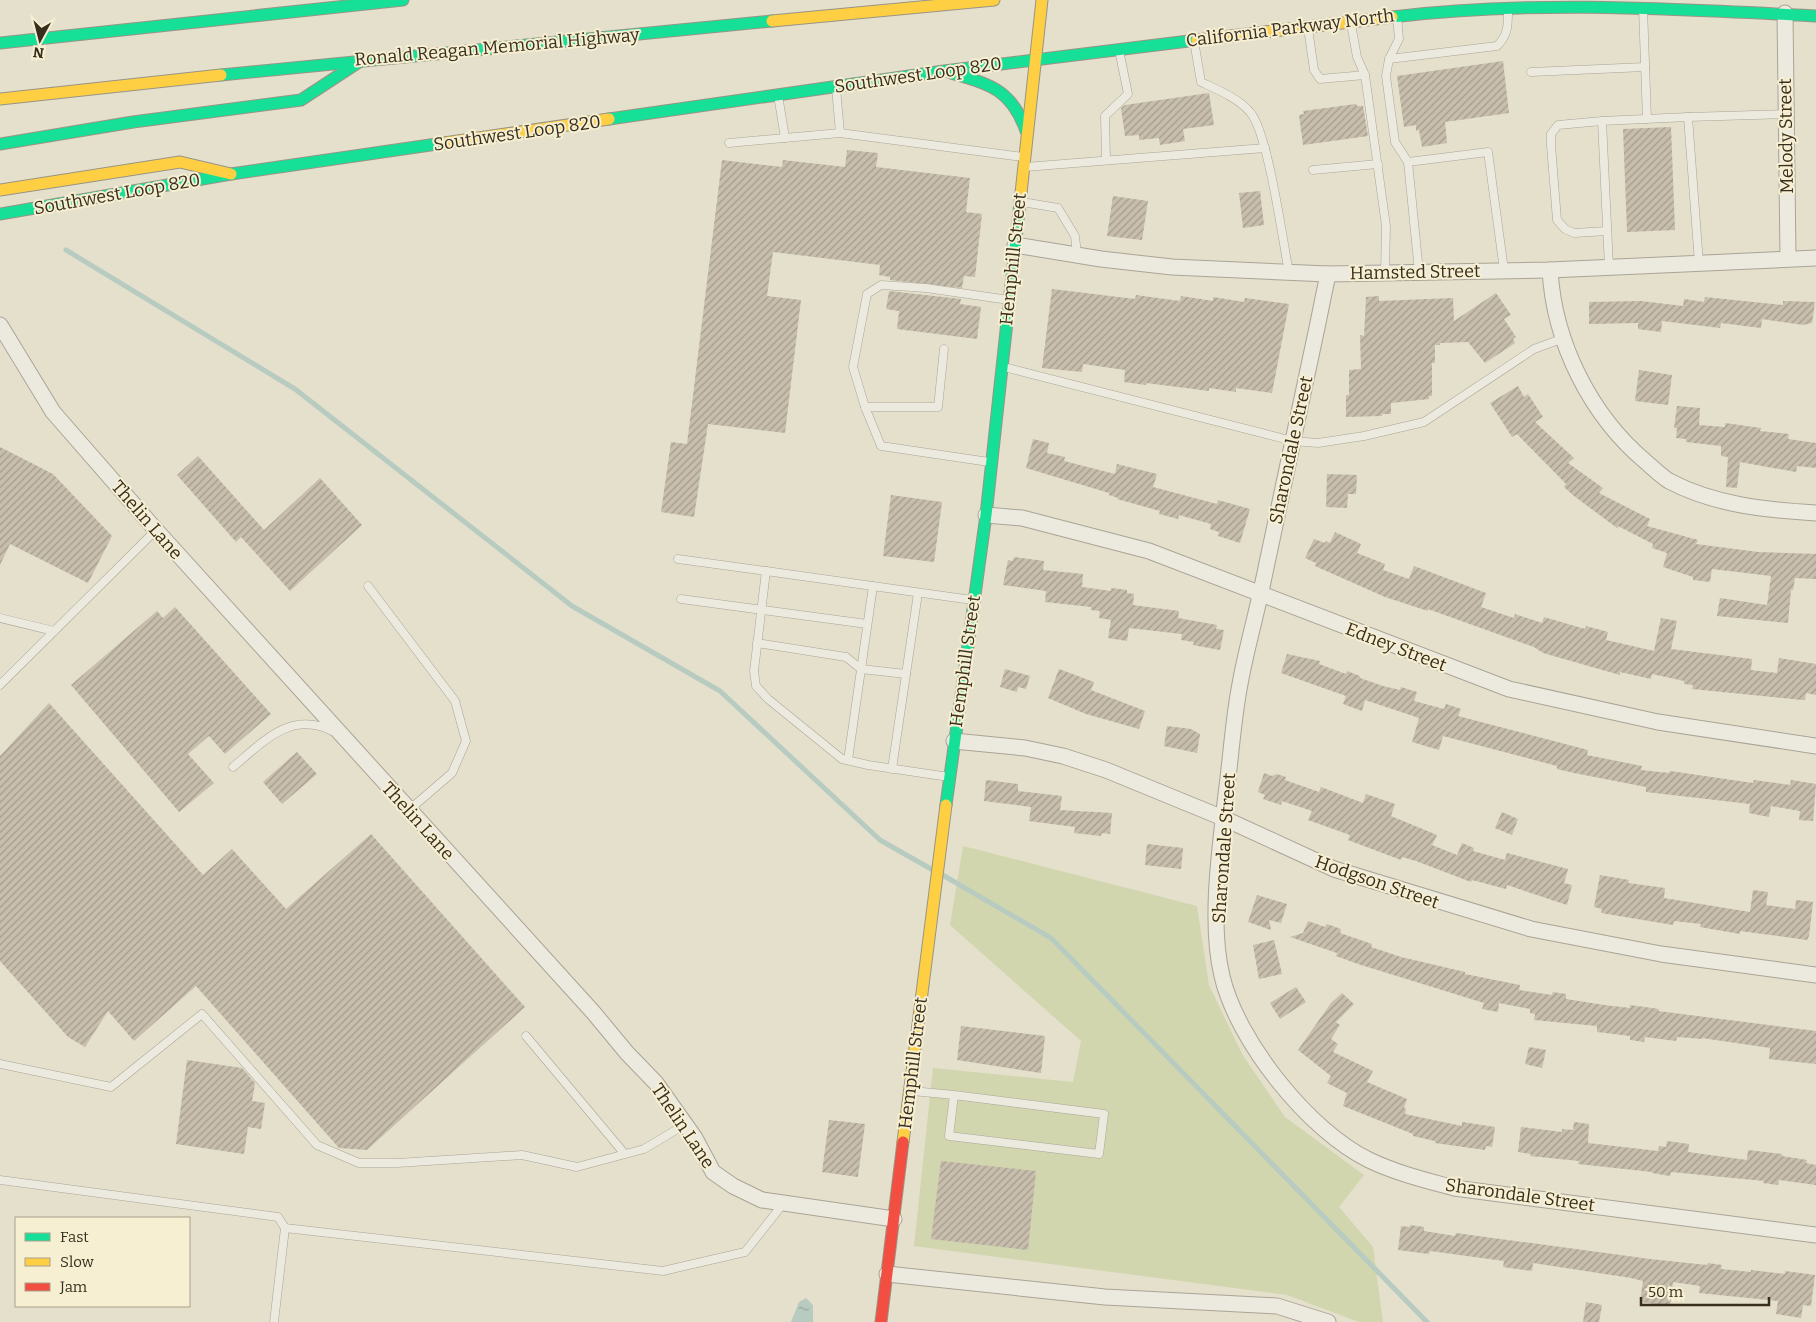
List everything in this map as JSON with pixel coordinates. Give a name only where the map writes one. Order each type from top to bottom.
[{"type":"main road","points":[[0,44],[402,0]]},
{"type":"main road","name":"Ronald Reagan Memorial Highway","points":[[0,99],[363,60],[994,0]]},
{"type":"main road","name":"Hemphill Street","points":[[881,1322],[938,856],[986,515],[1042,0]]},
{"type":"main road","name":"California Parkway North","points":[[1036,59],[1397,16],[1508,9],[1642,8],[1785,13],[1816,16]]},
{"type":"main road","name":"Southwest Loop 820","points":[[0,214],[231,174],[1036,59]]},
{"type":"main road","points":[[0,144],[133,122],[301,100],[363,60]]},
{"type":"main road","points":[[944,71],[1001,90],[1019,111],[1027,136]]},
{"type":"main road","points":[[0,190],[180,162],[231,174]]},
{"type":"street","name":"Melody Street","points":[[1785,13],[1788,258]]},
{"type":"street","name":"Hamsted Street","points":[[1015,245],[1172,267],[1328,274],[1550,270],[1816,258]]},
{"type":"street","points":[[1550,270],[1552,292],[1570,355],[1587,393],[1626,445],[1668,480],[1738,506],[1816,513]]},
{"type":"street","name":"Sharondale Street","points":[[1328,274],[1261,596],[1240,684],[1223,818],[1216,922],[1222,976],[1243,1030],[1276,1079],[1319,1124],[1340,1142],[1368,1160],[1396,1171],[1454,1188],[1816,1235]]},
{"type":"street","name":"Thelin Lane","points":[[0,325],[53,412],[156,530],[593,1012],[626,1053],[656,1084],[686,1124],[713,1172],[733,1186],[762,1200],[894,1219]]},
{"type":"street","name":"Edney Street","points":[[986,515],[1022,518],[1149,552],[1509,689],[1658,722],[1816,746]]},
{"type":"street","name":"Hodgson Street","points":[[954,741],[1025,748],[1063,756],[1106,770],[1223,818],[1334,869],[1531,929],[1661,954],[1816,975]]},
{"type":"street","points":[[887,1274],[1105,1297],[1277,1306],[1328,1322]]},
{"type":"lane","points":[[1642,8],[1648,119]]},
{"type":"lane","points":[[1389,59],[1497,46],[1504,39],[1508,29],[1508,9]]},
{"type":"lane","points":[[1397,16],[1399,39],[1389,59],[1386,76],[1395,142],[1408,162],[1419,272]]},
{"type":"lane","points":[[1350,22],[1356,58],[1365,75],[1378,164],[1386,226],[1385,273]]},
{"type":"lane","points":[[1308,27],[1314,70],[1320,79],[1365,75]]},
{"type":"lane","points":[[1193,40],[1201,82],[1228,95],[1251,113],[1265,148],[1289,273]]},
{"type":"lane","points":[[1106,160],[1105,116],[1128,94],[1118,48]]},
{"type":"lane","points":[[1531,72],[1645,67]]},
{"type":"lane","points":[[836,87],[840,133]]},
{"type":"lane","points":[[778,95],[785,138]]},
{"type":"lane","points":[[1607,231],[1574,233],[1565,229],[1557,220],[1550,145],[1551,134],[1558,125],[1602,121],[1786,114]]},
{"type":"lane","points":[[1688,117],[1699,263]]},
{"type":"lane","points":[[1602,121],[1609,267]]},
{"type":"lane","points":[[729,143],[840,133],[1024,162],[1106,160],[1265,148]]},
{"type":"lane","points":[[1408,162],[1488,152],[1504,270]]},
{"type":"lane","points":[[1313,170],[1378,164]]},
{"type":"lane","points":[[1020,202],[1058,208],[1075,236],[1077,255]]},
{"type":"lane","points":[[992,463],[881,446],[865,407],[853,366],[867,294],[881,285],[926,288],[1009,300]]},
{"type":"lane","points":[[1002,367],[1293,441],[1318,443],[1364,436],[1424,422],[1534,349],[1564,338]]},
{"type":"lane","points":[[865,407],[938,407],[944,349]]},
{"type":"lane","points":[[0,686],[156,530]]},
{"type":"lane","points":[[678,559],[974,600]]},
{"type":"lane","points":[[766,570],[754,671],[756,686],[768,699],[842,759],[892,769],[949,777]]},
{"type":"lane","points":[[368,586],[455,701],[466,741],[452,773],[409,810]]},
{"type":"lane","points":[[848,760],[873,586]]},
{"type":"lane","points":[[892,769],[918,593]]},
{"type":"lane","points":[[681,599],[867,624]]},
{"type":"lane","points":[[0,618],[54,631]]},
{"type":"lane","points":[[757,643],[846,657],[861,669],[906,674]]},
{"type":"lane","points":[[233,767],[276,731],[307,723],[320,724],[341,735]]},
{"type":"lane","points":[[0,1064],[111,1087],[202,1014],[316,1144],[359,1163],[397,1163],[522,1155],[577,1167],[644,1149],[686,1124]]},
{"type":"lane","points":[[526,1036],[624,1153]]},
{"type":"lane","points":[[910,1090],[954,1095],[1104,1114],[1099,1154],[949,1136],[954,1095]]},
{"type":"lane","points":[[0,1180],[278,1217],[285,1228],[274,1322]]},
{"type":"lane","points":[[285,1228],[663,1271],[745,1252],[783,1204]]},
{"type":"green space","points":[[963,846],[1197,906],[1209,985],[1242,1054],[1285,1117],[1364,1175],[1339,1207],[1373,1247],[1383,1322],[1359,1322],[1287,1295],[914,1246],[933,1068],[1073,1082],[1081,1041],[950,925]]},
{"type":"water","points":[[806,1298],[813,1305],[813,1322],[791,1322],[799,1302]]},
{"type":"building","points":[[1503,61],[1509,113],[1445,122],[1447,143],[1422,147],[1419,130],[1416,131],[1416,125],[1404,127],[1397,76]]},
{"type":"building","points":[[1209,93],[1214,125],[1183,129],[1185,141],[1160,145],[1159,138],[1139,140],[1139,135],[1125,136],[1121,108],[1125,105]]},
{"type":"building","points":[[1356,104],[1357,106],[1363,106],[1368,136],[1303,145],[1299,115],[1304,114],[1303,111]]},
{"type":"building","points":[[1671,127],[1675,230],[1627,232],[1623,129]]},
{"type":"building","points":[[847,150],[878,153],[876,167],[970,178],[966,212],[982,214],[975,277],[964,276],[962,288],[890,280],[890,277],[879,275],[880,265],[773,252],[767,296],[801,300],[785,433],[708,424],[694,517],[661,512],[671,442],[687,444],[722,160],[782,167],[783,160],[845,167]]},
{"type":"building","points":[[1260,191],[1264,225],[1243,228],[1239,193]]},
{"type":"building","points":[[1113,196],[1148,201],[1142,240],[1107,236]]},
{"type":"building","points":[[1052,289],[1135,299],[1136,295],[1180,301],[1181,296],[1213,301],[1213,297],[1244,302],[1245,298],[1289,304],[1272,393],[1236,388],[1236,392],[1209,388],[1209,391],[1124,382],[1125,370],[1083,364],[1082,372],[1042,368]]},
{"type":"building","points":[[889,291],[961,299],[960,304],[981,307],[977,339],[897,329],[899,311],[886,309]]},
{"type":"building","points":[[1496,293],[1511,315],[1504,319],[1516,337],[1513,339],[1515,343],[1485,363],[1468,342],[1440,343],[1440,345],[1435,345],[1435,363],[1432,363],[1432,396],[1429,396],[1429,399],[1391,403],[1391,414],[1382,414],[1382,416],[1346,417],[1346,395],[1349,395],[1349,370],[1361,369],[1360,335],[1364,336],[1366,297],[1379,296],[1379,301],[1453,298],[1454,321]]},
{"type":"building","points":[[1705,297],[1783,305],[1783,301],[1815,302],[1812,323],[1803,325],[1762,319],[1761,328],[1721,323],[1720,328],[1662,321],[1661,332],[1638,329],[1638,323],[1589,324],[1589,302],[1641,301],[1683,306],[1684,299],[1704,302]]},
{"type":"building","points":[[1639,370],[1672,375],[1668,405],[1635,401]]},
{"type":"building","points":[[1518,386],[1524,397],[1528,394],[1543,417],[1535,422],[1574,458],[1568,463],[1603,488],[1599,493],[1650,519],[1647,526],[1698,540],[1696,544],[1758,552],[1816,554],[1816,579],[1795,578],[1793,590],[1791,590],[1788,623],[1717,616],[1720,598],[1767,605],[1771,576],[1712,569],[1710,582],[1693,580],[1693,577],[1663,567],[1667,553],[1652,548],[1653,544],[1618,526],[1617,528],[1574,496],[1564,487],[1566,484],[1517,434],[1512,437],[1490,403]]},
{"type":"building","points":[[1677,406],[1700,408],[1699,425],[1725,427],[1725,423],[1761,428],[1760,431],[1789,434],[1788,439],[1816,443],[1816,468],[1797,466],[1796,472],[1740,462],[1737,488],[1726,487],[1728,457],[1721,456],[1721,446],[1686,442],[1686,439],[1676,438],[1677,428],[1674,428]]},
{"type":"building","points":[[1033,439],[1049,443],[1047,453],[1065,457],[1064,461],[1115,474],[1117,464],[1157,474],[1153,487],[1217,504],[1218,500],[1250,509],[1240,543],[1218,536],[1219,532],[1210,529],[1211,524],[1179,515],[1178,519],[1159,514],[1160,511],[1117,499],[1109,495],[1109,493],[1026,468]]},
{"type":"building","points":[[0,447],[53,474],[112,536],[88,583],[10,544],[0,565]]},
{"type":"building","points":[[198,456],[264,530],[320,478],[362,525],[290,591],[241,537],[236,542],[177,475]]},
{"type":"building","points":[[1327,474],[1357,475],[1356,494],[1348,494],[1347,508],[1326,507]]},
{"type":"building","points":[[891,495],[942,502],[934,562],[883,556]]},
{"type":"building","points":[[1335,532],[1361,544],[1357,553],[1385,564],[1383,570],[1409,579],[1414,566],[1486,593],[1481,607],[1514,618],[1515,614],[1542,623],[1544,617],[1585,629],[1586,626],[1608,632],[1606,640],[1654,651],[1661,618],[1677,621],[1671,649],[1752,659],[1751,670],[1777,673],[1779,658],[1816,664],[1816,695],[1806,693],[1805,700],[1802,700],[1692,689],[1693,685],[1684,684],[1684,681],[1652,674],[1651,679],[1620,672],[1620,675],[1543,653],[1534,647],[1428,609],[1428,611],[1385,597],[1315,566],[1316,563],[1305,558],[1314,539],[1330,543]]},
{"type":"building","points":[[1014,557],[1044,561],[1043,570],[1083,574],[1082,587],[1111,591],[1111,588],[1127,590],[1127,593],[1134,594],[1133,605],[1179,611],[1178,618],[1217,625],[1216,629],[1224,630],[1220,650],[1193,645],[1194,642],[1181,640],[1182,634],[1129,628],[1127,641],[1108,638],[1111,620],[1099,618],[1100,611],[1091,610],[1091,607],[1045,602],[1046,591],[1003,585],[1008,560],[1013,561]]},
{"type":"building","points":[[175,607],[271,714],[225,754],[209,736],[188,754],[214,783],[179,812],[71,685],[157,611],[163,618]]},
{"type":"building","points":[[1287,654],[1320,661],[1319,664],[1346,674],[1347,671],[1383,686],[1400,690],[1401,687],[1417,692],[1414,701],[1444,709],[1446,704],[1461,709],[1458,716],[1588,750],[1587,755],[1642,766],[1641,770],[1669,773],[1670,771],[1753,783],[1754,780],[1790,785],[1791,780],[1816,784],[1813,821],[1799,820],[1800,811],[1771,806],[1769,817],[1749,813],[1750,804],[1646,792],[1646,787],[1557,769],[1557,766],[1443,736],[1439,750],[1412,742],[1419,718],[1365,700],[1362,711],[1343,704],[1346,696],[1281,673]]},
{"type":"building","points":[[1005,669],[1030,676],[1026,689],[1018,687],[1017,692],[1000,687]]},
{"type":"building","points":[[1059,669],[1094,682],[1091,690],[1145,711],[1139,729],[1086,714],[1048,698]]},
{"type":"building","points":[[49,703],[203,875],[232,849],[286,909],[371,834],[525,1007],[367,1150],[339,1148],[196,986],[134,1041],[108,1011],[85,1047],[68,1037],[0,961],[0,756]]},
{"type":"building","points":[[1167,726],[1191,729],[1200,734],[1197,753],[1164,746]]},
{"type":"building","points":[[297,752],[317,774],[282,804],[263,782]]},
{"type":"building","points":[[1264,773],[1272,776],[1277,774],[1286,777],[1285,780],[1319,792],[1321,787],[1363,803],[1366,794],[1395,804],[1391,816],[1437,835],[1432,845],[1457,855],[1462,843],[1474,848],[1473,851],[1505,860],[1507,853],[1568,869],[1564,883],[1572,885],[1567,905],[1507,885],[1506,889],[1472,880],[1471,882],[1416,861],[1402,857],[1401,860],[1348,840],[1350,835],[1308,820],[1312,811],[1282,801],[1281,805],[1263,799],[1265,795],[1258,792]]},
{"type":"building","points":[[986,780],[1018,784],[1018,791],[1062,796],[1060,810],[1112,813],[1110,834],[1102,833],[1101,836],[1074,833],[1075,827],[1029,821],[1031,807],[984,801]]},
{"type":"building","points":[[1502,812],[1518,819],[1512,835],[1495,828]]},
{"type":"building","points":[[1147,844],[1183,848],[1181,869],[1145,865]]},
{"type":"building","points":[[1600,875],[1629,880],[1628,883],[1665,888],[1664,898],[1750,912],[1753,890],[1768,892],[1766,905],[1795,909],[1796,900],[1813,902],[1809,936],[1807,940],[1740,931],[1740,934],[1700,927],[1701,924],[1674,921],[1673,925],[1601,913],[1602,909],[1594,907]]},
{"type":"building","points":[[1257,895],[1287,904],[1281,923],[1269,920],[1271,930],[1248,922]]},
{"type":"building","points":[[1308,921],[1325,927],[1327,924],[1341,929],[1340,933],[1372,944],[1371,947],[1401,957],[1465,972],[1465,974],[1520,985],[1519,990],[1552,995],[1553,992],[1566,994],[1566,999],[1604,1005],[1630,1008],[1630,1005],[1659,1009],[1658,1011],[1816,1031],[1816,1064],[1769,1059],[1770,1048],[1702,1038],[1677,1037],[1676,1041],[1645,1037],[1644,1042],[1630,1040],[1630,1036],[1597,1032],[1597,1026],[1534,1020],[1535,1014],[1530,1013],[1530,1009],[1499,1003],[1498,1012],[1482,1009],[1484,1003],[1358,964],[1336,956],[1337,953],[1290,937],[1303,933]]},
{"type":"building","points":[[1274,940],[1282,974],[1259,979],[1253,945]]},
{"type":"building","points":[[1296,987],[1306,1002],[1280,1019],[1270,1003]]},
{"type":"building","points":[[1342,993],[1354,1004],[1336,1022],[1340,1025],[1331,1039],[1338,1044],[1333,1052],[1373,1071],[1367,1082],[1407,1099],[1404,1108],[1406,1109],[1405,1114],[1462,1126],[1462,1122],[1495,1127],[1492,1147],[1486,1146],[1485,1150],[1435,1143],[1435,1141],[1413,1136],[1413,1134],[1343,1106],[1347,1093],[1327,1083],[1331,1076],[1298,1050],[1331,1003]]},
{"type":"building","points":[[961,1026],[1045,1036],[1041,1073],[957,1060]]},
{"type":"building","points":[[1529,1047],[1546,1050],[1542,1068],[1525,1064]]},
{"type":"building","points":[[187,1060],[242,1068],[255,1083],[252,1101],[265,1103],[261,1129],[248,1127],[244,1154],[176,1144]]},
{"type":"building","points":[[829,1120],[865,1124],[858,1177],[822,1172]]},
{"type":"building","points":[[1574,1122],[1589,1124],[1588,1143],[1658,1151],[1659,1146],[1666,1147],[1667,1141],[1689,1144],[1688,1152],[1747,1160],[1748,1150],[1782,1154],[1782,1156],[1807,1160],[1806,1163],[1816,1165],[1816,1185],[1779,1180],[1778,1185],[1763,1183],[1764,1181],[1671,1172],[1670,1176],[1652,1172],[1578,1164],[1579,1161],[1530,1156],[1531,1154],[1518,1152],[1521,1127],[1562,1132],[1562,1129],[1573,1130]]},
{"type":"building","points":[[941,1161],[1036,1171],[1028,1250],[931,1239]]},
{"type":"building","points":[[1410,1225],[1424,1227],[1424,1231],[1455,1236],[1456,1233],[1650,1259],[1707,1265],[1708,1263],[1722,1265],[1721,1269],[1785,1274],[1785,1271],[1815,1275],[1811,1306],[1803,1305],[1801,1318],[1776,1314],[1778,1301],[1699,1293],[1700,1286],[1673,1282],[1670,1306],[1640,1302],[1643,1281],[1631,1278],[1533,1263],[1532,1271],[1503,1267],[1504,1261],[1430,1251],[1429,1254],[1398,1250],[1401,1226],[1410,1227]]},
{"type":"building","points":[[1586,1302],[1602,1305],[1599,1322],[1583,1322]]},
{"type":"waterway","points":[[66,250],[295,389],[572,606],[720,691],[880,840],[931,869]]},
{"type":"waterway","points":[[941,874],[1051,938],[1427,1322]]},
{"type":"traffic: fast","points":[[0,43],[403,0]]},
{"type":"traffic: fast","points":[[1392,17],[1445,12],[1551,7],[1657,9],[1816,16]]},
{"type":"traffic: fast","points":[[221,75],[772,21]]},
{"type":"traffic: fast","points":[[609,119],[944,71],[1197,40]]},
{"type":"traffic: fast","points":[[0,144],[133,122],[301,100],[359,62]]},
{"type":"traffic: fast","points":[[951,73],[988,85],[998,91],[1014,106],[1026,131]]},
{"type":"traffic: fast","points":[[0,214],[231,174],[444,143]]},
{"type":"traffic: fast","points":[[946,805],[986,515],[1021,193]]},
{"type":"traffic: slow","points":[[772,21],[994,0]]},
{"type":"traffic: slow","points":[[1021,193],[1042,0]]},
{"type":"traffic: slow","points":[[1197,40],[1392,17]]},
{"type":"traffic: slow","points":[[0,99],[221,75]]},
{"type":"traffic: slow","points":[[444,143],[609,119]]},
{"type":"traffic: slow","points":[[0,190],[180,162],[231,174]]},
{"type":"traffic: slow","points":[[903,1142],[946,805]]},
{"type":"traffic: jam","points":[[881,1322],[903,1142]]}]
